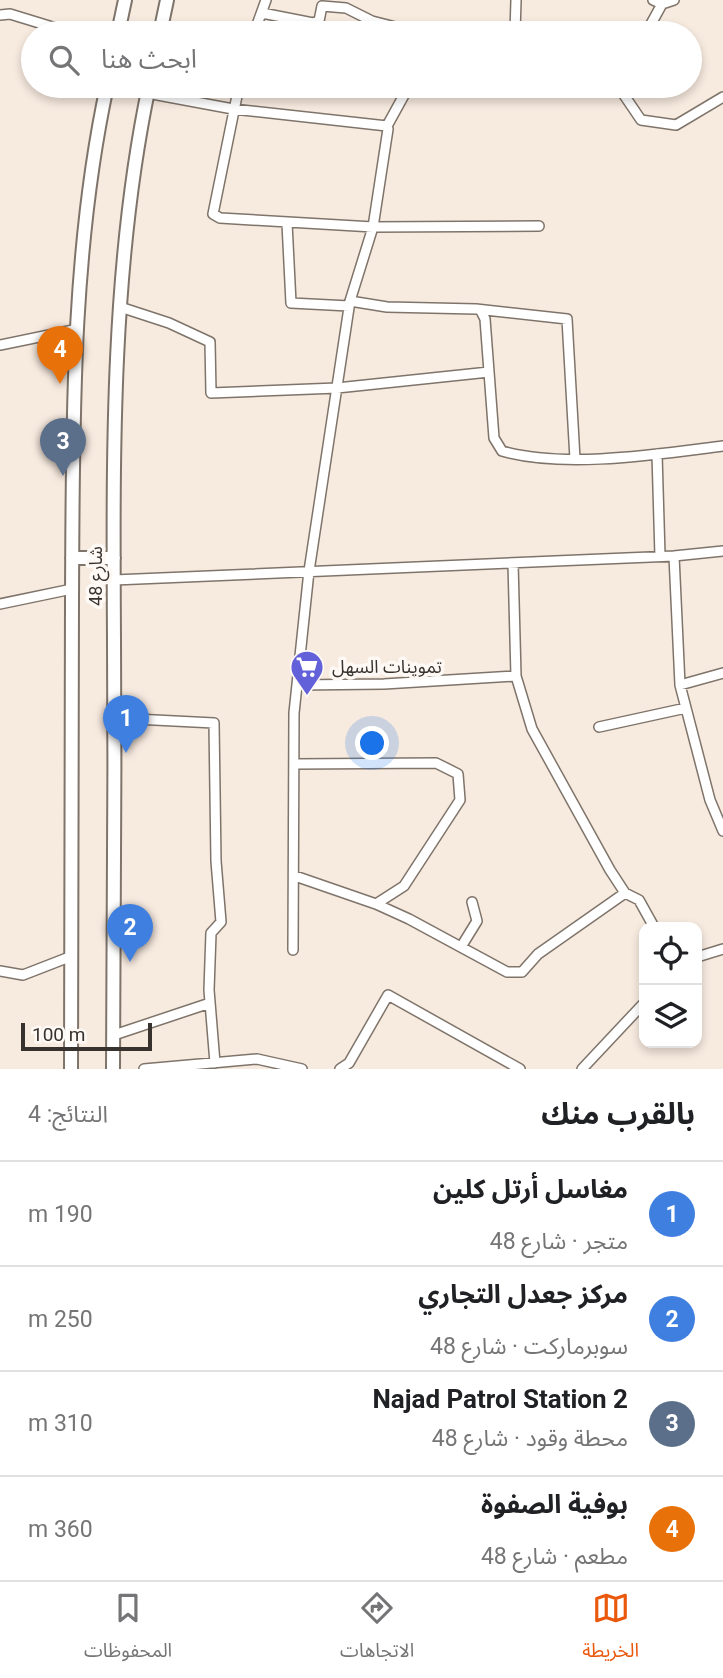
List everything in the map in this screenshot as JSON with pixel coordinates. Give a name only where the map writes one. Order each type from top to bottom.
[{"type":"main road","points":[[121,21],[125,0]]},
{"type":"main road","points":[[163,21],[167,0]]},
{"type":"main road","name":"شارع 48","points":[[71,1069],[72,558],[78,329],[81,264],[98,127],[104,98]]},
{"type":"main road","name":"شارع 48","points":[[113,1069],[114,558],[120,285],[139,134],[146,98]]},
{"type":"main road","points":[[72,558],[114,558]]},
{"type":"street","points":[[259,21],[266,0]]},
{"type":"street","points":[[515,21],[516,0]]},
{"type":"street","points":[[651,21],[658,2],[674,0]]},
{"type":"street","points":[[319,21],[322,6],[346,8],[372,21]]},
{"type":"street","points":[[262,13],[303,21]]},
{"type":"street","points":[[0,15],[10,14],[33,21]]},
{"type":"street","points":[[626,98],[641,120],[676,125],[723,97]]},
{"type":"street","points":[[184,98],[233,110],[387,126]]},
{"type":"street","points":[[236,98],[213,214],[220,218],[373,227],[539,226]]},
{"type":"street","points":[[293,950],[296,764],[294,713],[309,571],[349,303],[373,227],[387,126],[402,98]]},
{"type":"street","points":[[287,223],[291,303],[476,309],[567,319],[575,459]]},
{"type":"street","points":[[120,307],[169,323],[210,342],[211,393],[337,388],[489,372]]},
{"type":"street","points":[[481,311],[485,319],[494,438],[502,451],[522,457],[575,459],[657,454],[723,446]]},
{"type":"street","points":[[0,345],[78,329]]},
{"type":"street","points":[[657,454],[660,556]]},
{"type":"street","points":[[114,580],[674,556],[723,551]]},
{"type":"street","points":[[674,556],[680,685],[710,800],[723,831]]},
{"type":"street","points":[[513,563],[516,676],[531,729],[625,893],[639,900],[651,922]]},
{"type":"street","points":[[0,604],[72,589]]},
{"type":"street","points":[[680,685],[723,673]]},
{"type":"street","points":[[297,685],[384,684],[516,676]]},
{"type":"street","points":[[599,727],[686,708]]},
{"type":"street","points":[[114,719],[214,723],[216,861],[221,922],[211,933],[210,1003],[215,1063]]},
{"type":"street","points":[[296,764],[436,763],[458,774],[460,800],[404,886],[376,904]]},
{"type":"street","points":[[295,876],[376,904],[507,972],[522,972],[538,954],[625,893]]},
{"type":"street","points":[[461,947],[477,921],[472,902]]},
{"type":"street","points":[[702,955],[723,949]]},
{"type":"street","points":[[0,971],[23,975],[72,956]]},
{"type":"street","points":[[340,1069],[349,1063],[388,995],[520,1069]]},
{"type":"street","points":[[114,1035],[210,1003]]},
{"type":"street","points":[[582,1069],[639,1008]]},
{"type":"street","points":[[144,1069],[257,1059],[302,1069]]},
{"type":"place","name":"بوفية الصفوة","points":[[60,384]]},
{"type":"place","name":"Najad Patrol Station 2","points":[[63,476]]},
{"type":"place","name":"تموينات السهل","points":[[307,697]]},
{"type":"place","name":"مغاسل أرتل كلين","points":[[126,753]]},
{"type":"place","name":"مركز جعدل التجاري","points":[[130,962]]}]
